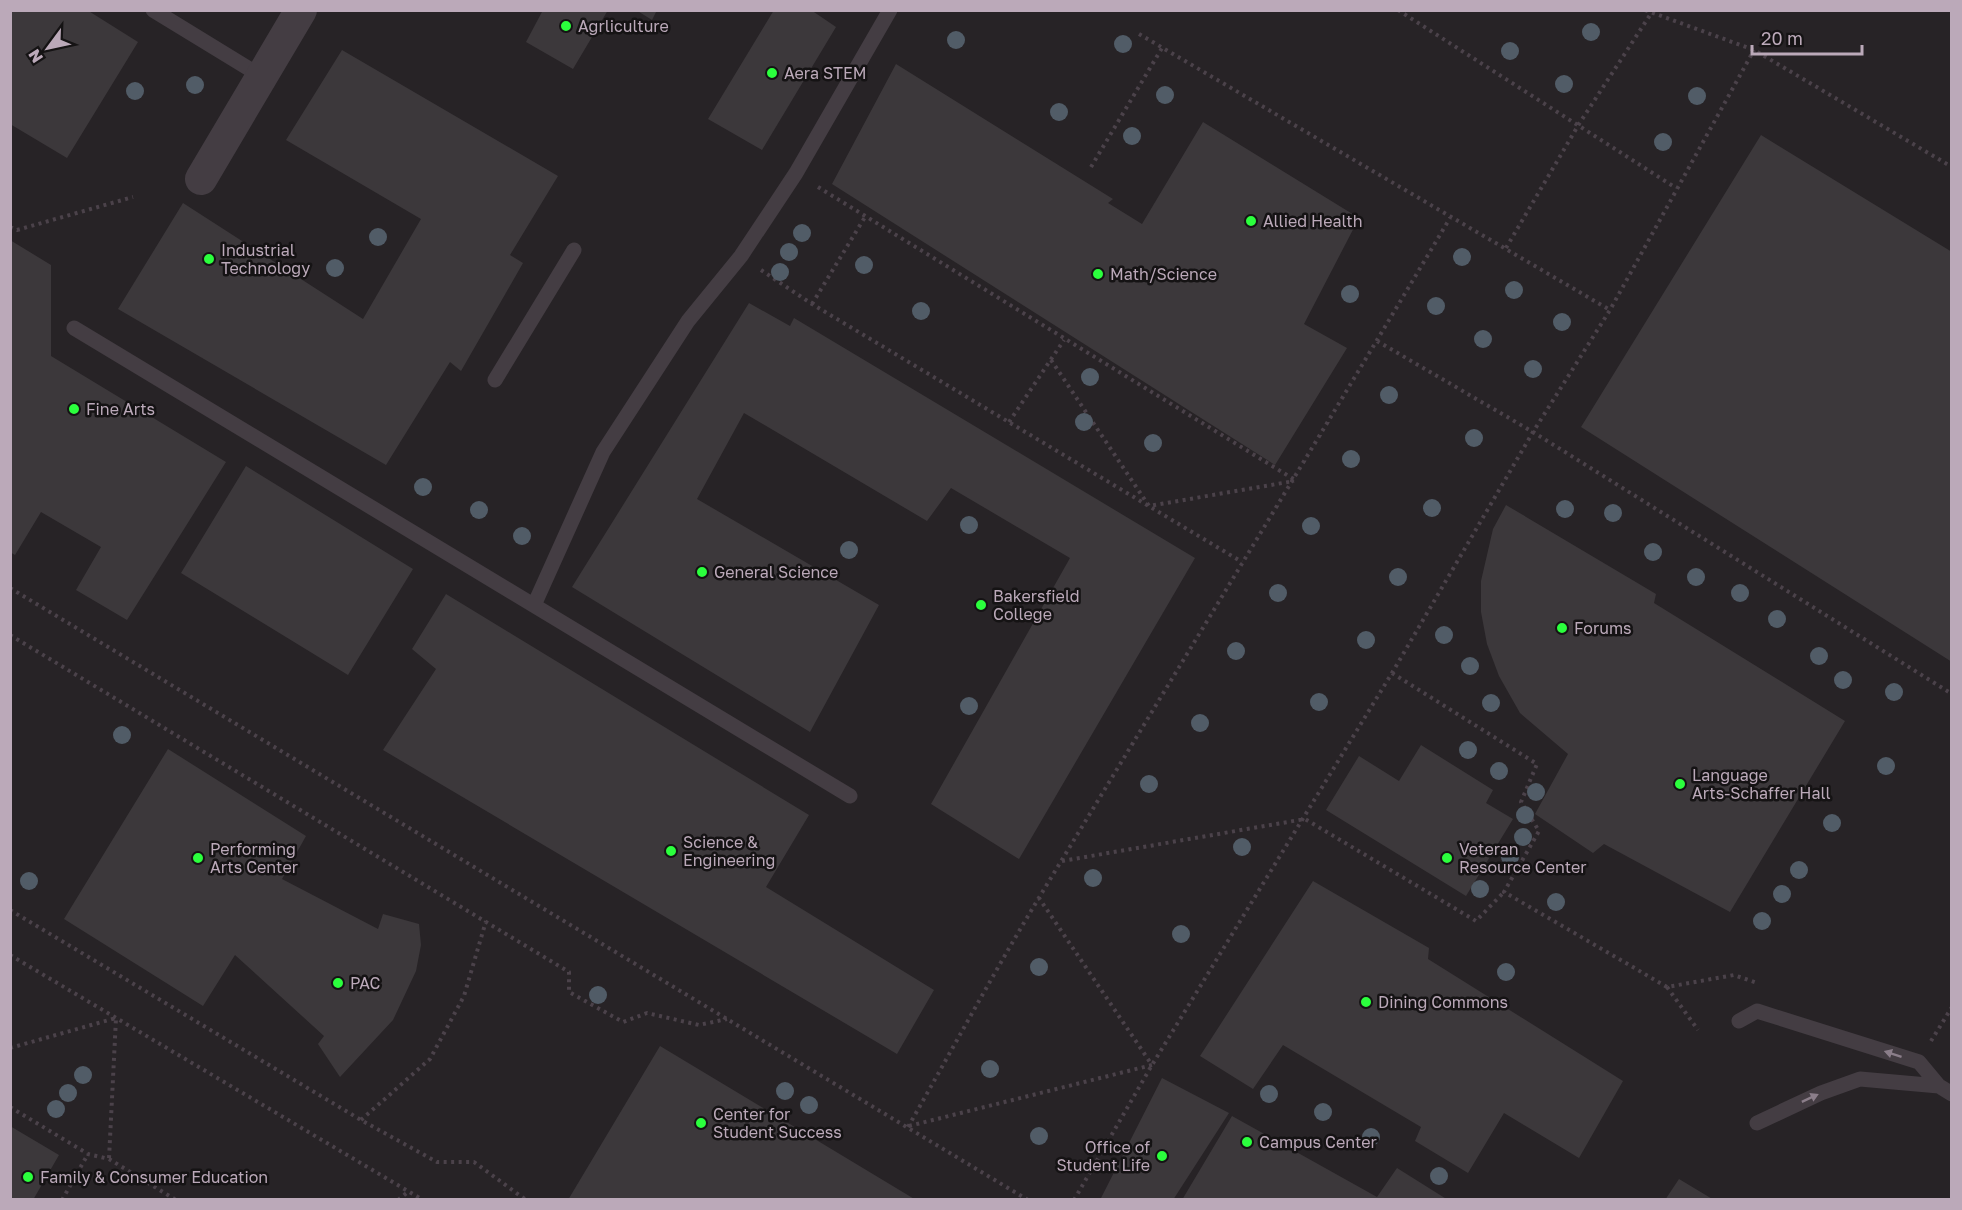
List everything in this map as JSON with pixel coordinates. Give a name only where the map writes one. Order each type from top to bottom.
[{"type":"street","points":[[201,179],[301,10]]},
{"type":"lane","points":[[153,10],[261,76]]},
{"type":"lane","points":[[535,603],[603,452],[688,321],[741,256],[796,173],[890,10]]},
{"type":"lane","points":[[495,381],[574,250]]},
{"type":"lane","points":[[74,328],[535,603],[850,796]]},
{"type":"lane","points":[[1739,1021],[1757,1011],[1919,1062],[1945,1090]]},
{"type":"lane","points":[[1757,1123],[1821,1093],[1860,1079],[1945,1090]]},
{"type":"path","points":[[1398,10],[1676,188]]},
{"type":"path","points":[[1645,10],[1754,50],[1952,167]]},
{"type":"path","points":[[1506,248],[1579,124],[1652,12]]},
{"type":"path","points":[[1139,34],[1610,310]]},
{"type":"path","points":[[1091,167],[1162,48]]},
{"type":"path","points":[[1074,1200],[1152,1065],[1305,819],[1533,432],[1610,310],[1754,50]]},
{"type":"path","points":[[796,173],[1064,340],[1295,480]]},
{"type":"path","points":[[10,227],[17,230],[134,197]]},
{"type":"path","points":[[812,304],[865,217]]},
{"type":"path","points":[[908,1127],[1039,898],[1242,562],[1295,480],[1450,218]]},
{"type":"path","points":[[741,256],[812,304],[1242,562]]},
{"type":"path","points":[[1010,422],[1064,340]]},
{"type":"path","points":[[1377,341],[1533,432],[1952,694]]},
{"type":"path","points":[[1051,360],[1149,506]]},
{"type":"path","points":[[1149,506],[1295,480]]},
{"type":"path","points":[[10,588],[1028,1200]]},
{"type":"path","points":[[10,635],[569,972],[569,992],[623,1022],[647,1013],[699,1025],[727,1018]]},
{"type":"path","points":[[1062,861],[1305,819],[1476,921],[1504,892],[1539,831],[1521,802],[1537,764],[1392,673]]},
{"type":"path","points":[[1504,892],[1667,987],[1698,1030]]},
{"type":"path","points":[[1039,898],[1152,1065]]},
{"type":"path","points":[[10,910],[361,1120],[437,1162],[474,1162],[526,1200]]},
{"type":"path","points":[[361,1120],[430,1059],[464,996],[486,921]]},
{"type":"path","points":[[10,955],[423,1200]]},
{"type":"path","points":[[1667,987],[1734,975],[1767,987]]},
{"type":"path","points":[[1930,1043],[1952,1007]]},
{"type":"path","points":[[10,1048],[116,1018]]},
{"type":"path","points":[[109,1159],[116,1018]]},
{"type":"path","points":[[1919,1039],[1937,1047]]},
{"type":"path","points":[[908,1127],[1152,1065]]},
{"type":"path","points":[[10,1107],[88,1154],[109,1159],[176,1200]]},
{"type":"path","points":[[62,1200],[88,1154]]},
{"type":"path","points":[[398,1200],[409,1191]]},
{"type":"shaded area","name":"Bakersfield College","points":[[11,11],[1951,11],[1951,1199],[11,1199]]},
{"type":"building","points":[[10,10],[87,10],[138,42],[67,158],[10,124]]},
{"type":"building","name":"Agrliculture","points":[[543,10],[608,10],[573,69],[526,42]]},
{"type":"building","name":"Agrliculture","points":[[636,10],[657,10],[652,20]]},
{"type":"building","name":"Aera STEM","points":[[774,10],[811,10],[836,27],[762,150],[708,119]]},
{"type":"building","name":"Industrial Technology","points":[[342,50],[558,176],[510,255],[523,263],[461,371],[450,362],[386,465],[118,309],[183,203],[363,319],[421,219],[286,140]]},
{"type":"building","name":"Math/Science","points":[[896,64],[1113,199],[1108,203],[1142,224],[1203,122],[1359,218],[1304,324],[1347,348],[1275,465],[832,184]]},
{"type":"building","points":[[1761,135],[1952,252],[1952,662],[1581,427]]},
{"type":"building","name":"Fine Arts","points":[[10,240],[51,265],[51,356],[226,462],[127,620],[76,590],[101,547],[41,512],[15,555],[10,552]]},
{"type":"building","name":"General Science","points":[[749,303],[790,326],[794,318],[1195,558],[1019,859],[931,804],[1070,558],[951,488],[927,521],[744,413],[697,499],[879,605],[810,732],[572,587]]},
{"type":"building","points":[[246,466],[413,569],[348,675],[181,573]]},
{"type":"building","name":"Language Arts-Schaffer Hall","points":[[1506,505],[1656,594],[1654,603],[1845,721],[1730,912],[1604,844],[1593,853],[1535,814],[1568,754],[1520,713],[1499,676],[1487,644],[1481,612],[1481,581],[1493,529]]},
{"type":"building","name":"Science & Engineering","points":[[446,594],[809,815],[766,887],[934,990],[897,1054],[383,750],[436,669],[412,649]]},
{"type":"building","name":"Veteran Resource Center","points":[[1421,745],[1493,790],[1486,803],[1513,819],[1466,896],[1326,810],[1359,756],[1399,781]]},
{"type":"building","name":"Performing Arts Center","points":[[168,749],[306,836],[282,879],[378,929],[383,914],[419,924],[421,945],[416,971],[393,1020],[340,1077],[318,1044],[324,1036],[235,955],[203,1006],[64,919]]},
{"type":"building","name":"Dining Commons","points":[[1313,881],[1429,948],[1428,959],[1623,1081],[1579,1158],[1504,1113],[1468,1173],[1415,1141],[1421,1127],[1283,1045],[1253,1089],[1200,1056]]},
{"type":"building","name":"Center for Student Success","points":[[660,1046],[916,1200],[568,1200]]},
{"type":"building","name":"Office of Student Life","points":[[1162,1078],[1229,1113],[1173,1200],[1100,1200]]},
{"type":"building","name":"Campus Center","points":[[1232,1116],[1377,1197],[1397,1168],[1448,1200],[1182,1200]]},
{"type":"building","name":"Family & Consumer Education","points":[[10,1126],[59,1155],[33,1200],[10,1200]]},
{"type":"building","points":[[1679,1179],[1714,1200],[1665,1200]]},
{"type":"place","name":"Agrliculture","points":[[566,26]]},
{"type":"place","name":"Aera STEM","points":[[772,73]]},
{"type":"place","name":"Allied Health","points":[[1251,221]]},
{"type":"place","name":"Industrial Technology","points":[[209,259]]},
{"type":"place","name":"Math/Science","points":[[1098,274]]},
{"type":"place","name":"Fine Arts","points":[[74,409]]},
{"type":"place","name":"General Science","points":[[702,572]]},
{"type":"place","name":"Bakersfield College","points":[[981,605]]},
{"type":"place","name":"Forums","points":[[1562,628]]},
{"type":"place","name":"Language Arts-Schaffer Hall","points":[[1680,784]]},
{"type":"place","name":"Science & Engineering","points":[[671,851]]},
{"type":"place","name":"Performing Arts Center","points":[[198,858]]},
{"type":"place","name":"Veteran Resource Center","points":[[1447,858]]},
{"type":"place","name":"PAC","points":[[338,983]]},
{"type":"place","name":"Dining Commons","points":[[1366,1002]]},
{"type":"place","name":"Center for Student Success","points":[[701,1123]]},
{"type":"place","name":"Campus Center","points":[[1247,1142]]},
{"type":"place","name":"Office of Student Life","points":[[1162,1156]]},
{"type":"place","name":"Family & Consumer Education","points":[[28,1177]]}]
